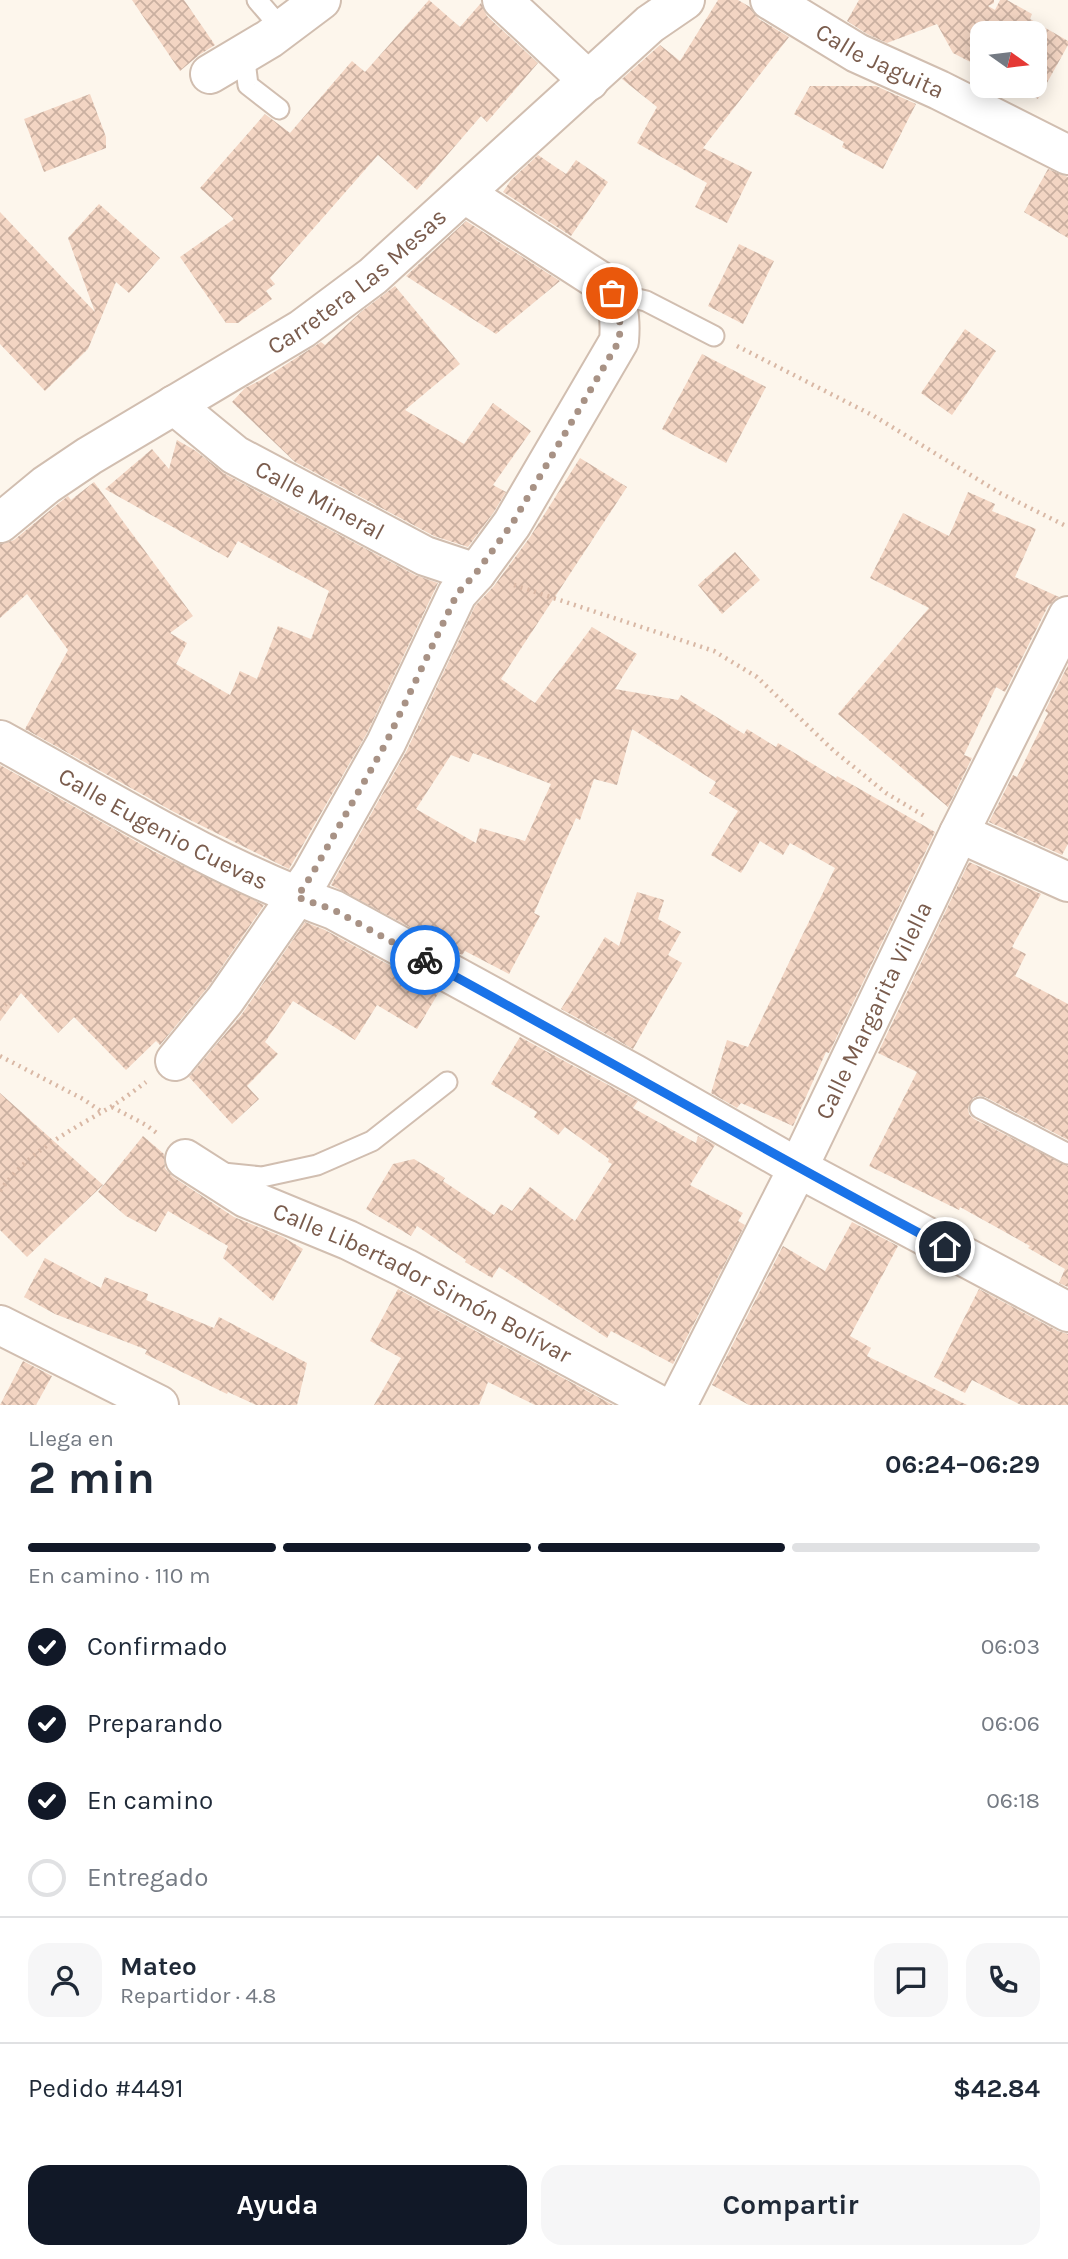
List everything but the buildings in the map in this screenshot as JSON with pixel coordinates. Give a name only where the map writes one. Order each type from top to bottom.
[{"type":"street","points":[[210,74],[269,39],[321,0]]},
{"type":"street","points":[[502,0],[589,81]]},
{"type":"street","name":"Carretera Las Mesas","points":[[0,523],[46,485],[89,456],[302,329],[373,276],[650,24],[685,0]]},
{"type":"street","name":"Calle Jaguita","points":[[770,0],[858,53],[939,90],[1068,155]]},
{"type":"street","points":[[175,1061],[225,1000],[311,876],[386,743],[457,594],[512,524],[619,341],[621,323],[612,293],[592,274],[465,194]]},
{"type":"street","name":"Calle Mineral","points":[[174,405],[235,455],[425,556],[476,573]]},
{"type":"street","name":"Calle Margarita Vilella","points":[[677,1405],[798,1168],[958,833],[1068,615]]},
{"type":"street","name":"Calle Eugenio Cuevas","points":[[0,740],[181,842],[297,897],[334,910],[634,1074],[798,1168],[1068,1312]]},
{"type":"street","points":[[958,833],[1068,882]]},
{"type":"street","name":"Calle Libertador Simón Bolívar","points":[[193,1164],[246,1198],[348,1240],[442,1286],[659,1405]]},
{"type":"street","points":[[0,1325],[159,1405]]},
{"type":"lane","points":[[257,0],[282,29]]},
{"type":"lane","points":[[244,53],[248,85],[279,110]]},
{"type":"lane","points":[[612,293],[646,301],[721,339]]},
{"type":"lane","points":[[193,1164],[262,1177],[317,1165],[372,1141],[447,1082]]},
{"type":"lane","points":[[980,1108],[1068,1154]]},
{"type":"path","points":[[721,339],[874,416],[1000,493],[1068,527]]},
{"type":"path","points":[[476,573],[714,650],[757,677],[834,751],[886,793],[958,833]]},
{"type":"path","points":[[0,1010],[6,1004]]},
{"type":"path","points":[[0,1056],[83,1099],[102,1112]]},
{"type":"path","points":[[0,1191],[8,1178],[55,1140],[112,1107],[175,1061]]},
{"type":"path","points":[[112,1107],[146,1125],[193,1164]]},
{"type":"way so far","points":[[425,960],[334,910],[297,897],[386,743],[457,594],[512,524],[619,341],[621,323],[612,293]]},
{"type":"route","points":[[425,960],[945,1247]]}]
